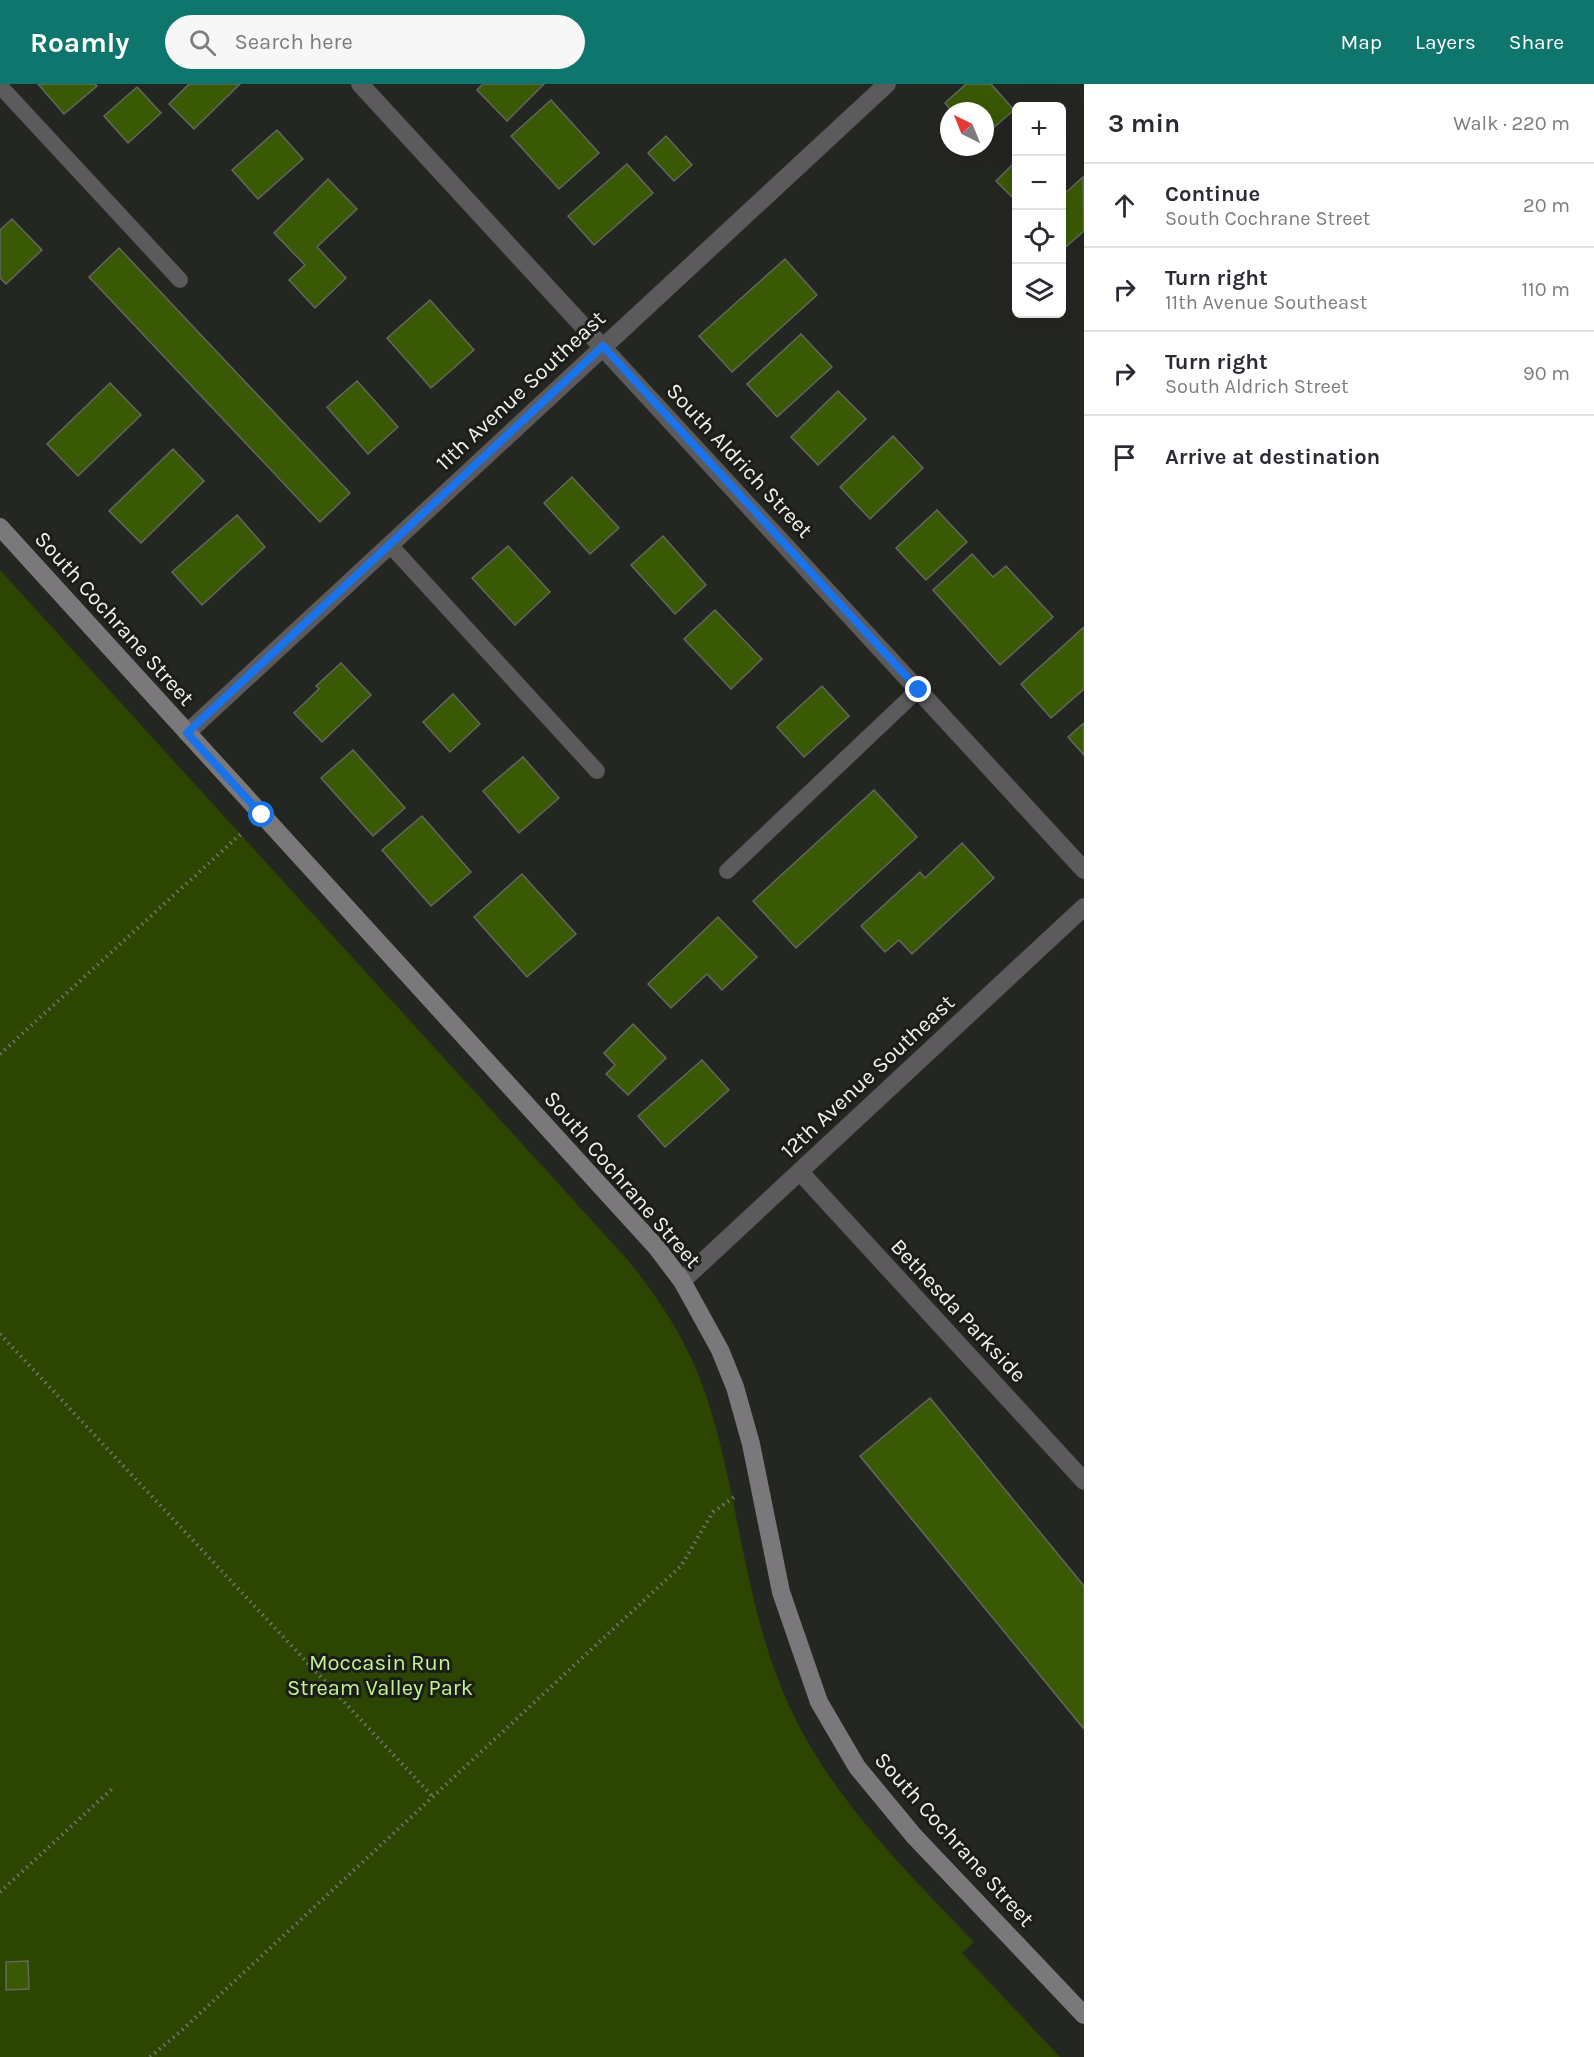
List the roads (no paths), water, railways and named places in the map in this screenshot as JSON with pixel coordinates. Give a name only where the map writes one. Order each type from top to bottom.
[{"type":"street","name":"South Aldrich Street","points":[[360,84],[1084,870]]},
{"type":"street","name":"11th Avenue Southeast","points":[[187,733],[887,84]]},
{"type":"street","name":"South Cochrane Street","points":[[0,527],[657,1248],[682,1281],[720,1350],[735,1387],[782,1592],[819,1702],[857,1767],[914,1836],[1084,2015]]},
{"type":"street","name":"12th Avenue Southeast","points":[[682,1281],[1084,907]]},
{"type":"street","name":"Bethesda Parkside","points":[[800,1172],[1084,1481]]},
{"type":"lane","points":[[0,86],[180,280]]},
{"type":"lane","points":[[390,545],[597,771]]},
{"type":"lane","points":[[727,871],[919,690]]},
{"type":"park label","name":"Moccasin Run Stream Valley Park","points":[[380,1674]]}]
